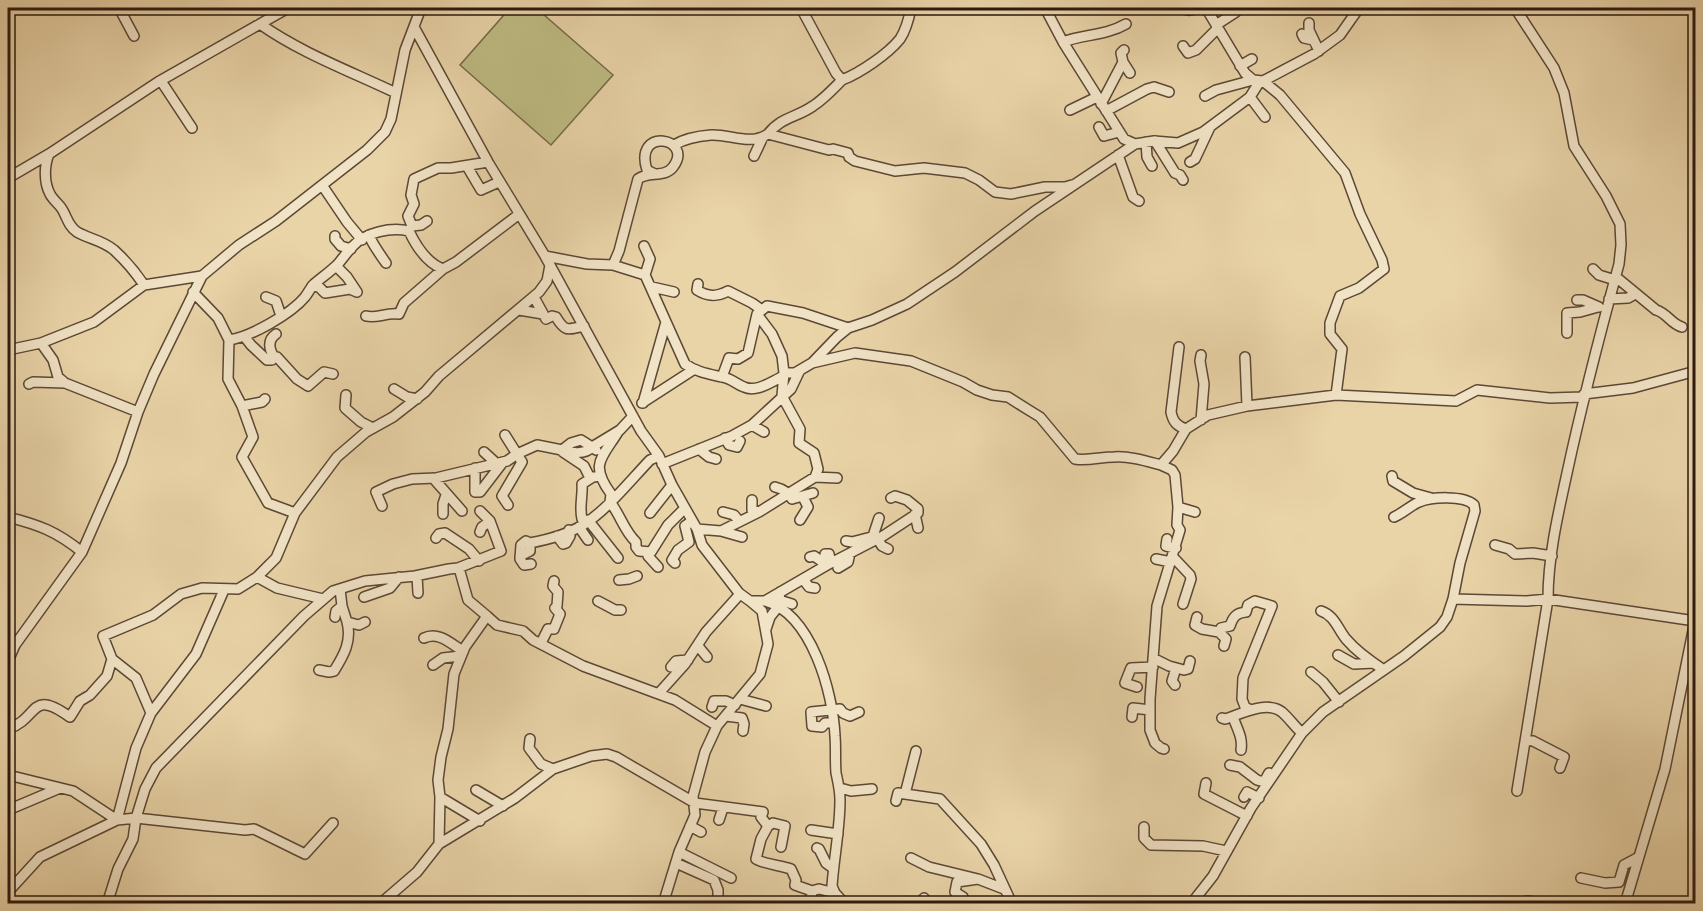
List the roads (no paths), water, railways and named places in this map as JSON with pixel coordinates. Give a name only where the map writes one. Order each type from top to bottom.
[{"type":"street","points":[[119,8],[134,36]]},
{"type":"street","points":[[8,178],[161,81],[288,8]]},
{"type":"street","points":[[8,661],[15,645],[82,552],[121,463],[138,412],[202,276],[239,245],[276,221],[367,150],[384,132],[391,119],[405,50],[421,8]]},
{"type":"street","points":[[801,8],[842,80]]},
{"type":"street","points":[[754,156],[776,124],[812,107],[842,80],[865,69],[899,40],[906,28],[911,8]]},
{"type":"street","points":[[1044,8],[1119,132],[1124,139],[1135,144]]},
{"type":"street","points":[[1180,8],[1194,10],[1198,8]]},
{"type":"street","points":[[1206,8],[1240,66],[1280,95],[1345,173],[1360,214],[1382,260],[1384,269],[1374,278],[1340,296],[1330,323],[1330,334],[1342,349],[1336,394]]},
{"type":"street","points":[[1205,96],[1216,90],[1259,81],[1319,51],[1340,35],[1359,8]]},
{"type":"street","points":[[1515,8],[1554,68],[1564,93],[1574,146],[1606,196],[1620,224],[1622,244],[1610,299],[1602,309],[1556,523],[1548,599],[1517,791]]},
{"type":"street","points":[[1184,46],[1188,53],[1196,50],[1217,26],[1236,12]]},
{"type":"street","points":[[1309,23],[1309,30],[1319,51]]},
{"type":"street","points":[[260,24],[302,49],[396,93]]},
{"type":"street","points":[[1063,42],[1074,37],[1108,33],[1126,24]]},
{"type":"street","points":[[414,27],[499,182],[545,255],[641,431],[661,460],[702,545],[740,594],[762,611],[768,644],[760,674],[717,726],[705,752],[693,796],[695,815],[679,852],[663,903]]},
{"type":"street","points":[[1302,34],[1304,38],[1313,39]]},
{"type":"street","points":[[1124,50],[1121,52],[1123,62],[1130,73]]},
{"type":"street","points":[[1240,66],[1251,59]]},
{"type":"street","points":[[1101,104],[1123,62]]},
{"type":"street","points":[[161,81],[192,128]]},
{"type":"street","points":[[545,255],[586,264],[613,265],[645,274],[686,364],[693,370],[729,378],[744,387],[755,390],[784,374],[795,373],[812,363],[848,328],[907,304],[955,272],[1035,211],[1135,144],[1151,141],[1178,143],[1210,127],[1250,97],[1259,81]]},
{"type":"street","points":[[1070,110],[1101,104],[1154,87],[1169,92]]},
{"type":"street","points":[[1250,97],[1265,117]]},
{"type":"street","points":[[1099,127],[1104,136],[1119,132]]},
{"type":"street","points":[[1190,162],[1195,159],[1210,127]]},
{"type":"street","points":[[674,145],[684,139],[712,135],[748,140],[766,136],[829,150],[833,148],[848,153],[849,157],[855,161],[895,171],[924,168],[965,173],[995,192],[1011,194],[1045,188],[1065,188],[1085,179]]},
{"type":"street","points":[[613,265],[619,251],[638,178],[644,162],[646,150],[651,144],[661,140],[674,145],[677,159],[673,168],[664,173],[643,175],[638,178]]},
{"type":"street","points":[[1151,141],[1148,157],[1152,165]]},
{"type":"street","points":[[1151,141],[1183,180]]},
{"type":"street","points":[[49,154],[46,162],[47,184],[50,194],[62,209],[70,225],[78,232],[98,239],[113,249],[144,285]]},
{"type":"street","points":[[1118,155],[1133,197],[1139,201]]},
{"type":"street","points":[[443,269],[434,266],[415,244],[410,229],[408,216],[414,204],[411,195],[414,179],[438,168],[471,166],[488,162]]},
{"type":"street","points":[[644,162],[647,170],[655,174]]},
{"type":"street","points":[[471,166],[468,168],[482,190],[499,182]]},
{"type":"street","points":[[322,185],[347,222],[379,249],[386,263]]},
{"type":"street","points":[[366,316],[372,318],[386,313],[399,314],[404,303],[443,269],[456,262],[518,214]]},
{"type":"street","points":[[229,340],[244,336],[281,316],[305,297],[321,273],[366,237],[393,229],[410,229],[427,221]]},
{"type":"street","points":[[335,236],[340,246],[351,249]]},
{"type":"street","points":[[644,246],[650,259],[645,274]]},
{"type":"street","points":[[312,286],[319,287],[325,294],[350,289],[357,292],[334,264]]},
{"type":"street","points":[[151,713],[136,678],[112,659],[103,636],[153,615],[181,594],[202,588],[238,589],[257,577],[276,558],[295,513],[350,444],[393,417],[460,364],[534,297],[547,281],[550,266]]},
{"type":"street","points":[[1593,269],[1599,275],[1615,278],[1676,325],[1682,327]]},
{"type":"street","points":[[8,350],[41,343],[94,322],[144,285],[202,276]]},
{"type":"street","points":[[698,284],[697,290],[702,294],[717,297],[728,291],[752,303],[760,312],[782,356],[784,374],[782,396],[800,429],[799,443],[814,453],[818,469],[815,477]]},
{"type":"street","points":[[652,287],[674,292]]},
{"type":"street","points":[[194,291],[218,318],[229,340],[228,379],[242,406],[253,437],[242,458],[268,503],[295,513]]},
{"type":"street","points":[[1610,299],[1635,294]]},
{"type":"street","points":[[266,297],[276,301],[281,316]]},
{"type":"street","points":[[534,297],[546,319],[556,317],[563,328],[567,329],[584,326]]},
{"type":"street","points":[[1577,300],[1583,300],[1602,309]]},
{"type":"street","points":[[722,376],[729,358],[738,360],[748,353],[760,312],[767,306],[795,311],[848,328]]},
{"type":"street","points":[[1567,333],[1567,313],[1602,309]]},
{"type":"street","points":[[519,310],[543,314]]},
{"type":"street","points":[[643,403],[666,322]]},
{"type":"street","points":[[276,334],[269,346],[274,357],[277,357],[297,379],[308,386],[324,372],[333,374]]},
{"type":"street","points":[[244,336],[267,360],[272,360],[274,357]]},
{"type":"street","points":[[41,343],[53,360],[58,377],[65,383],[138,412]]},
{"type":"street","points":[[1179,347],[1171,412],[1173,421],[1186,429]]},
{"type":"street","points":[[812,363],[855,353],[911,361],[963,382],[976,390],[1008,397],[1040,417],[1075,459],[1093,460],[1115,456],[1136,458],[1161,465],[1172,470],[1175,475]]},
{"type":"street","points":[[1201,355],[1204,384],[1201,420]]},
{"type":"street","points":[[1245,357],[1247,406]]},
{"type":"street","points":[[685,508],[668,525],[651,552],[639,550],[610,502],[611,494],[602,482],[599,471],[601,457],[632,414],[643,403],[693,370]]},
{"type":"street","points":[[531,564],[524,565],[520,556],[530,551],[530,543],[557,536],[581,525],[610,502],[650,460],[661,460],[699,449],[752,425],[791,388],[800,370]]},
{"type":"street","points":[[1161,465],[1171,454],[1186,429],[1208,416],[1247,406],[1336,394],[1456,401],[1477,390],[1550,398],[1633,388],[1695,371]]},
{"type":"street","points":[[29,384],[33,382],[65,383]]},
{"type":"street","points":[[394,389],[407,397],[417,399]]},
{"type":"street","points":[[346,395],[345,408],[349,414],[373,428]]},
{"type":"street","points":[[242,406],[262,402],[265,399]]},
{"type":"street","points":[[752,425],[764,432]]},
{"type":"street","points":[[592,447],[620,430]]},
{"type":"street","points":[[505,435],[522,462],[502,496],[507,505]]},
{"type":"street","points":[[725,438],[729,445],[737,447],[740,441]]},
{"type":"street","points":[[562,450],[571,443],[581,440],[598,451],[601,457]]},
{"type":"street","points":[[382,506],[376,492],[382,488],[412,479],[433,478],[507,462],[517,454],[537,445],[562,450],[584,466],[590,478]]},
{"type":"street","points":[[699,449],[709,457],[716,459]]},
{"type":"street","points":[[484,452],[500,462]]},
{"type":"street","points":[[1164,749],[1155,743],[1150,730],[1150,710],[1159,589],[1174,556],[1180,530],[1177,525],[1178,507],[1171,454]]},
{"type":"street","points":[[475,468],[475,492],[480,492],[500,462]]},
{"type":"street","points":[[588,540],[581,525],[582,484],[590,478],[601,476]]},
{"type":"street","points":[[1193,903],[1213,876],[1246,816],[1302,733],[1323,712],[1428,638],[1440,627],[1447,616],[1475,511],[1474,505],[1465,499],[1434,498],[1413,493],[1393,481],[1392,476]]},
{"type":"street","points":[[721,531],[759,512],[815,477],[837,478]]},
{"type":"street","points":[[433,478],[462,511]]},
{"type":"street","points":[[650,513],[672,485]]},
{"type":"street","points":[[775,487],[781,488],[792,499],[813,493]]},
{"type":"street","points":[[443,514],[446,495]]},
{"type":"street","points":[[766,632],[767,622],[779,600],[803,579],[832,565],[918,510],[907,500],[895,496],[891,498]]},
{"type":"street","points":[[800,520],[808,507],[802,497]]},
{"type":"street","points":[[1394,517],[1418,502],[1434,498]]},
{"type":"street","points":[[752,500],[752,510],[759,512]]},
{"type":"street","points":[[1178,507],[1195,512]]},
{"type":"street","points":[[107,903],[118,869],[133,838],[136,818],[145,789],[156,768],[323,599],[340,589],[359,583],[459,568],[501,551],[490,521],[480,511]]},
{"type":"street","points":[[723,512],[734,515],[739,521]]},
{"type":"street","points":[[915,514],[918,528]]},
{"type":"street","points":[[8,517],[35,524],[62,536],[82,552]]},
{"type":"street","points":[[879,518],[874,529],[876,538],[882,546],[888,549]]},
{"type":"street","points":[[480,532],[482,527],[490,521]]},
{"type":"street","points":[[581,525],[618,558]]},
{"type":"street","points":[[675,563],[672,560],[673,556],[689,542],[685,526],[694,525],[742,537]]},
{"type":"street","points":[[436,538],[439,534],[445,533],[469,549],[479,561]]},
{"type":"street","points":[[846,541],[876,538]]},
{"type":"street","points":[[1167,539],[1166,546],[1191,579],[1183,604]]},
{"type":"street","points":[[1495,545],[1509,549],[1515,554],[1533,553],[1552,556]]},
{"type":"street","points":[[825,554],[829,555],[832,565]]},
{"type":"street","points":[[648,556],[658,567]]},
{"type":"street","points":[[810,556],[832,565]]},
{"type":"street","points":[[1156,559],[1174,556]]},
{"type":"street","points":[[459,568],[468,600],[497,625],[523,631],[533,640],[591,669],[675,699],[717,726]]},
{"type":"street","points":[[417,576],[418,593]]},
{"type":"street","points":[[619,580],[637,576]]},
{"type":"street","points":[[257,577],[277,588],[323,599]]},
{"type":"street","points":[[364,597],[390,588],[399,577]]},
{"type":"street","points":[[803,579],[810,587],[815,588]]},
{"type":"street","points":[[541,643],[548,629],[554,628],[560,615],[555,608],[558,592],[553,586],[554,581]]},
{"type":"street","points":[[319,670],[334,671],[349,641],[340,589]]},
{"type":"street","points":[[117,820],[136,748],[151,713],[196,654],[224,590]]},
{"type":"street","points":[[659,693],[688,660],[706,632],[740,594]]},
{"type":"street","points":[[1453,599],[1527,601],[1548,599],[1695,621],[1665,769],[1625,903]]},
{"type":"street","points":[[750,601],[779,600],[792,604]]},
{"type":"street","points":[[779,600],[807,636],[820,667],[831,710],[836,773],[840,788],[832,886],[839,899]]},
{"type":"street","points":[[598,601],[615,610],[621,610]]},
{"type":"street","points":[[1219,632],[1221,628],[1230,626],[1232,618],[1238,613],[1245,612],[1248,605],[1255,602],[1272,606],[1243,678],[1242,699],[1245,707],[1251,710]]},
{"type":"street","points":[[335,617],[336,611],[342,606]]},
{"type":"street","points":[[1322,611],[1329,613],[1346,639],[1384,670]]},
{"type":"street","points":[[439,844],[438,780],[448,729],[454,674],[462,653],[487,616]]},
{"type":"street","points":[[1197,617],[1196,625],[1202,629],[1219,632],[1226,639],[1224,646]]},
{"type":"street","points":[[347,622],[359,625],[365,622]]},
{"type":"street","points":[[424,638],[429,635],[444,638],[462,653]]},
{"type":"street","points":[[698,646],[707,657]]},
{"type":"street","points":[[433,664],[443,658],[462,653]]},
{"type":"street","points":[[1338,655],[1354,664],[1374,663]]},
{"type":"street","points":[[8,729],[22,721],[42,704],[52,705],[70,717],[80,701],[90,695],[107,676],[112,659]]},
{"type":"street","points":[[671,667],[676,662],[688,660]]},
{"type":"street","points":[[1137,687],[1125,683],[1131,668],[1153,662],[1185,670],[1188,669],[1190,660]]},
{"type":"street","points":[[1174,685],[1172,681],[1176,668]]},
{"type":"street","points":[[1311,672],[1323,682],[1339,702]]},
{"type":"street","points":[[712,707],[714,701],[766,706]]},
{"type":"street","points":[[1132,717],[1133,708],[1150,710]]},
{"type":"street","points":[[1222,718],[1263,708],[1278,710],[1302,733]]},
{"type":"street","points":[[833,723],[812,726],[811,712],[840,709],[850,716],[859,712]]},
{"type":"street","points":[[726,716],[742,718],[743,731]]},
{"type":"street","points":[[1233,717],[1241,735],[1241,750]]},
{"type":"street","points":[[530,739],[529,748],[541,764],[553,769]]},
{"type":"street","points":[[1526,740],[1533,741],[1564,757],[1560,768]]},
{"type":"street","points":[[904,794],[916,751]]},
{"type":"street","points":[[380,903],[417,872],[439,844],[502,806],[553,769],[591,756],[607,754],[636,767],[695,803],[762,812],[761,818],[768,826]]},
{"type":"street","points":[[1230,765],[1240,767],[1257,780],[1264,782],[1272,768],[1278,768]]},
{"type":"street","points":[[8,775],[73,791],[117,820]]},
{"type":"street","points":[[1206,783],[1205,796],[1220,801],[1246,816]]},
{"type":"street","points":[[8,810],[60,788]]},
{"type":"street","points":[[840,788],[852,791],[872,789]]},
{"type":"street","points":[[476,790],[502,806]]},
{"type":"street","points":[[840,805],[852,791]]},
{"type":"street","points":[[1244,797],[1247,792],[1258,798]]},
{"type":"street","points":[[896,801],[898,793],[940,799],[981,844],[1012,903]]},
{"type":"street","points":[[440,797],[480,820]]},
{"type":"street","points":[[719,820],[723,808]]},
{"type":"street","points":[[8,892],[39,857],[117,820],[136,818],[245,830],[254,829],[305,854],[333,823]]},
{"type":"street","points":[[781,847],[785,826],[773,823],[768,826],[761,839],[756,859],[791,869],[796,880],[795,885],[812,891],[819,889],[839,899]]},
{"type":"street","points":[[690,826],[701,832]]},
{"type":"street","points":[[1144,827],[1144,838],[1151,845],[1203,846],[1226,851]]},
{"type":"street","points":[[811,830],[838,834]]},
{"type":"street","points":[[817,848],[826,863],[833,868]]},
{"type":"street","points":[[679,852],[713,874],[718,890],[718,903]]},
{"type":"street","points":[[1581,878],[1605,884],[1619,882],[1624,865],[1639,857]]},
{"type":"street","points":[[911,858],[937,869],[978,879],[1004,889]]},
{"type":"street","points":[[676,863],[713,874]]},
{"type":"street","points":[[924,876],[937,869]]},
{"type":"street","points":[[963,897],[955,892],[957,882],[978,879]]},
{"type":"street","points":[[810,903],[812,891]]},
{"type":"street","points":[[1527,901],[1550,903]]}]
